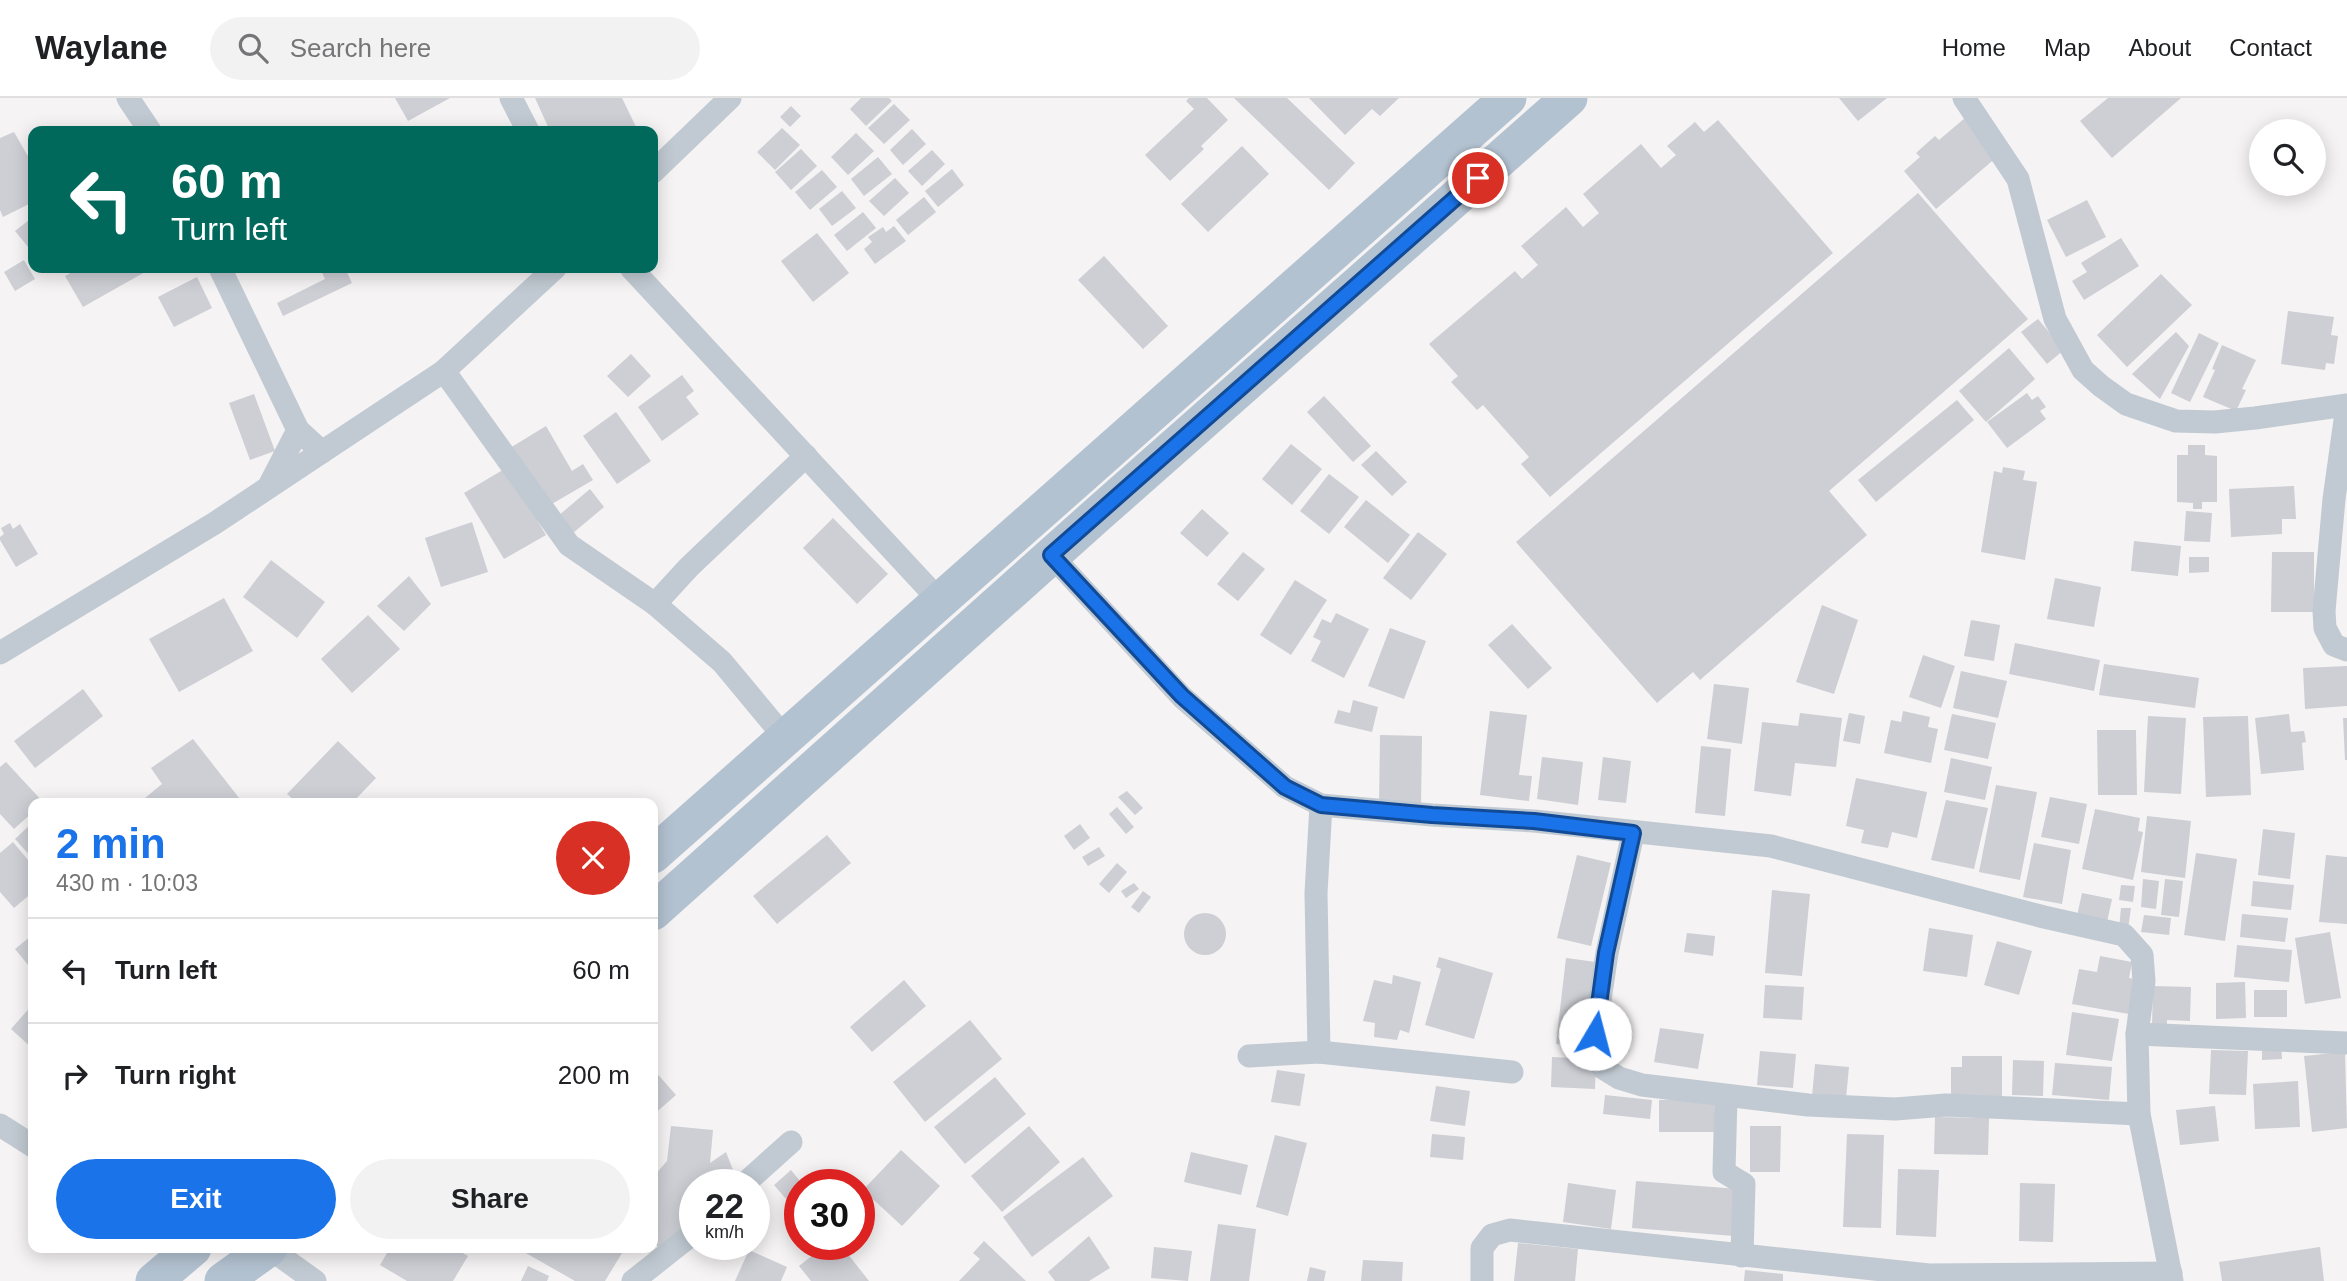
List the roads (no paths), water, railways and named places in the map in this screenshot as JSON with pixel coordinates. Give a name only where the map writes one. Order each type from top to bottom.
[{"type":"main road","points":[[658,851],[1508,98]]},
{"type":"main road","points":[[658,908],[1051,555],[1569,98]]},
{"type":"main road","points":[[1360,229],[1388,258]]},
{"type":"main road","points":[[1073,484],[1098,514]]},
{"type":"main road","points":[[154,1281],[185,1253]]},
{"type":"main road","points":[[223,1281],[262,1253]]},
{"type":"street","points":[[128,98],[147,126]]},
{"type":"street","points":[[512,98],[526,126]]},
{"type":"street","points":[[658,167],[730,98]]},
{"type":"street","points":[[1964,98],[2018,179],[2055,319],[2083,370],[2101,386],[2126,404],[2176,421],[2215,422],[2347,405],[2334,499],[2324,611],[2325,628],[2334,645],[2347,650]]},
{"type":"street","points":[[222,273],[298,430],[322,452]]},
{"type":"street","points":[[0,653],[215,523],[444,372],[550,273]]},
{"type":"street","points":[[636,273],[939,600]]},
{"type":"street","points":[[444,372],[569,545],[654,604],[722,662],[786,739]]},
{"type":"street","points":[[268,488],[298,430]]},
{"type":"street","points":[[654,604],[806,456]]},
{"type":"street","points":[[1051,555],[1182,696],[1285,787],[1321,805],[1534,821],[1772,846],[2043,917],[2124,935],[2142,955],[2144,981],[2137,1034],[2139,1114],[2171,1277],[1929,1278],[1510,1230],[1492,1235],[1482,1248],[1482,1281]]},
{"type":"street","points":[[1319,1052],[1316,893],[1321,805]]},
{"type":"street","points":[[1633,833],[1606,953],[1595,1034],[1603,1068],[1619,1078],[1642,1085],[1808,1105],[1895,1108],[1947,1105],[2139,1114]]},
{"type":"street","points":[[2137,1034],[2347,1043]]},
{"type":"street","points":[[1249,1056],[1319,1052],[1512,1072]]},
{"type":"street","points":[[1726,1096],[1724,1172],[1744,1184],[1742,1256]]},
{"type":"street","points":[[0,1125],[28,1143]]},
{"type":"street","points":[[761,1169],[791,1142]]},
{"type":"street","points":[[633,1281],[679,1245]]},
{"type":"street","points":[[276,1253],[316,1281]]}]
